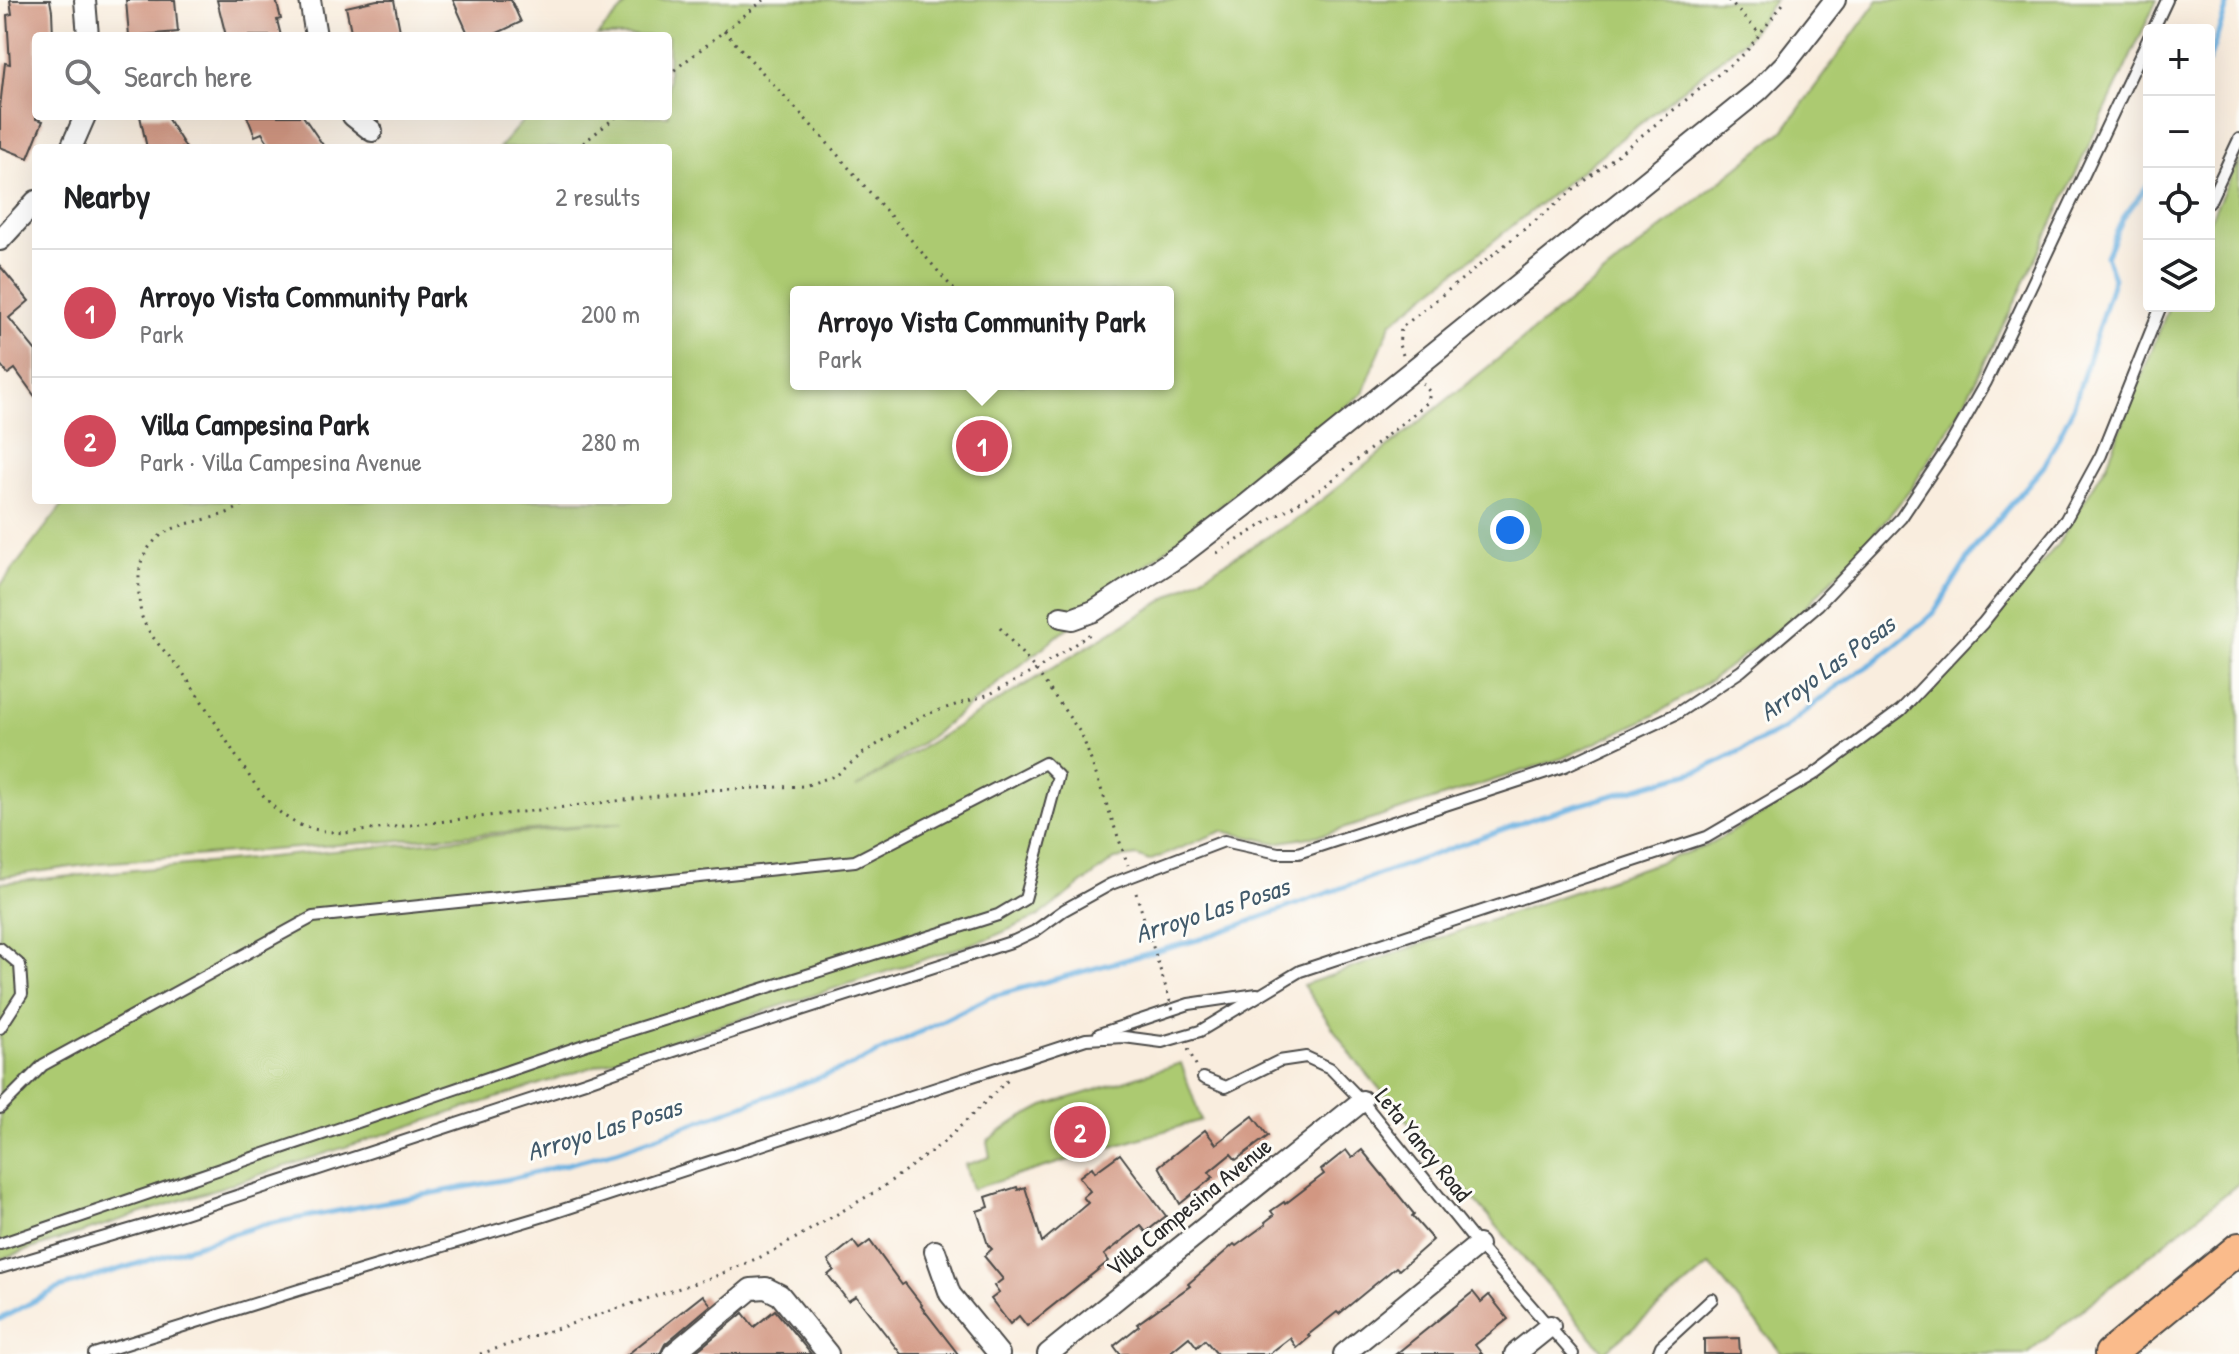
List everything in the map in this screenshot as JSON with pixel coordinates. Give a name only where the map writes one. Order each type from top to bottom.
[{"type":"main road","points":[[2110,1354],[2239,1248]]},
{"type":"street","points":[[85,0],[88,32]]},
{"type":"street","points":[[310,0],[315,32]]},
{"type":"street","points":[[1061,617],[1072,619],[1094,611],[1182,554],[1246,505],[1758,91],[1794,53],[1835,0]]},
{"type":"street","points":[[73,144],[83,120]]},
{"type":"street","points":[[358,120],[372,131]]},
{"type":"street","points":[[0,240],[32,205]]},
{"type":"street","name":"Villa Campesina Avenue","points":[[1048,1354],[1362,1101]]},
{"type":"street","points":[[1344,1354],[1478,1245]]},
{"type":"street","points":[[935,1251],[950,1294],[999,1354]]},
{"type":"street","points":[[673,1354],[751,1289],[766,1288],[780,1295],[828,1354]]},
{"type":"street","points":[[1515,1354],[1550,1326]]},
{"type":"lane","points":[[2156,24],[2167,0]]},
{"type":"lane","points":[[0,1268],[163,1220],[1014,941],[1111,884],[1224,841],[1278,853],[1298,853],[1565,766],[1676,714],[1741,671],[1818,605],[1901,518],[1950,445],[1986,382],[2143,50]]},
{"type":"lane","points":[[2215,190],[2239,139]]},
{"type":"lane","points":[[1086,1039],[1124,1037],[1162,1042],[1200,1031],[1300,971],[1707,837],[1813,775],[1901,710],[1983,623],[2066,519],[2101,455],[2159,312]]},
{"type":"lane","points":[[0,1108],[43,1065],[313,917],[855,861],[1045,763],[1058,776],[1025,899],[998,915],[587,1044],[0,1244]]},
{"type":"lane","points":[[0,948],[20,965],[22,994],[0,1028]]},
{"type":"lane","points":[[94,1354],[544,1216],[1189,1004],[1262,993]]},
{"type":"lane","name":"Leta Yancy Road","points":[[1203,1078],[1226,1087],[1279,1061],[1306,1057],[1330,1068],[1362,1101],[1478,1245],[1573,1354]]},
{"type":"lane","points":[[1658,1354],[1661,1346],[1712,1299]]},
{"type":"path","points":[[672,72],[764,0]]},
{"type":"path","points":[[1728,0],[1760,34]]},
{"type":"path","points":[[724,31],[823,138],[951,286]]},
{"type":"path","points":[[582,144],[612,120]]},
{"type":"path","points":[[245,504],[239,509],[205,520],[177,525],[155,538],[141,562],[142,619],[165,655],[184,675],[270,804],[288,819],[309,829],[344,833],[709,790],[804,786],[837,775],[862,754],[924,715],[990,694],[1036,670]]},
{"type":"path","points":[[1000,628],[1036,670],[1082,735],[1132,876],[1176,1020]]},
{"type":"path","points":[[480,1354],[716,1276],[772,1252],[880,1189],[944,1142],[1032,1057]]},
{"type":"green space","points":[[631,0],[1775,0],[1747,38],[1391,323],[1363,393],[930,737],[856,788],[1303,515],[1783,131],[1878,0],[2157,0],[2143,24],[2143,30],[2021,290],[1963,405],[1911,489],[1865,545],[1797,616],[1712,679],[1653,716],[1563,758],[1327,834],[1276,843],[1222,831],[1149,861],[1137,856],[1115,859],[1039,916],[990,938],[0,1259],[0,883],[623,823],[100,863],[0,877],[0,586],[65,504],[672,504],[672,144],[502,144],[524,120],[672,120],[672,32],[601,32]]},
{"type":"green space","points":[[2239,159],[2239,1183],[2027,1354],[1782,1354],[1710,1265],[1604,1352],[1355,1060],[1303,985],[1706,846],[1817,783],[1909,713],[1977,640],[2057,545],[2107,464],[2167,312],[2215,312],[2215,209]]},
{"type":"green space","points":[[1181,1063],[1201,1120],[972,1189],[965,1165],[990,1157],[987,1141],[1012,1123],[1044,1106]]},
{"type":"building","points":[[10,0],[50,0],[53,32],[32,32],[32,120],[43,121],[28,158],[0,147],[5,63],[10,64],[7,15],[12,14]]},
{"type":"building","points":[[126,0],[175,0],[178,32],[129,32]]},
{"type":"building","points":[[217,0],[276,0],[281,19],[277,20],[280,32],[225,32]]},
{"type":"building","points":[[377,0],[394,0],[400,32],[351,32],[346,7]]},
{"type":"building","points":[[453,0],[511,0],[521,22],[500,32],[467,32]]},
{"type":"building","points":[[141,120],[168,120],[184,144],[146,144]]},
{"type":"building","points":[[249,120],[306,120],[322,144],[269,144],[262,133],[255,136]]},
{"type":"building","points":[[0,266],[29,301],[9,318],[32,346],[32,392],[15,369],[8,374],[0,364]]},
{"type":"building","points":[[1253,1116],[1268,1136],[1236,1160],[1231,1154],[1209,1172],[1213,1177],[1180,1204],[1159,1166],[1205,1130],[1216,1144]]},
{"type":"building","points":[[1346,1150],[1352,1158],[1362,1150],[1433,1240],[1399,1270],[1396,1267],[1308,1335],[1310,1337],[1297,1348],[1290,1338],[1269,1354],[1217,1354],[1205,1340],[1197,1347],[1189,1337],[1168,1354],[1120,1354],[1114,1346],[1139,1326],[1137,1324],[1190,1286],[1188,1284],[1234,1244],[1236,1246],[1266,1224],[1274,1215],[1271,1211],[1324,1174],[1321,1170]]},
{"type":"building","points":[[1120,1154],[1166,1216],[1146,1232],[1141,1226],[1104,1255],[1109,1261],[1027,1326],[1019,1316],[1010,1324],[991,1299],[999,1293],[994,1286],[1003,1279],[984,1256],[992,1249],[977,1211],[989,1207],[986,1197],[1025,1187],[1042,1242],[1088,1203],[1083,1197],[1090,1191],[1079,1177],[1092,1167],[1095,1172]]},
{"type":"building","points":[[853,1241],[859,1249],[870,1241],[958,1354],[901,1354],[856,1296],[848,1301],[828,1275],[834,1270],[828,1261]]},
{"type":"building","points":[[1473,1292],[1481,1302],[1489,1295],[1508,1319],[1475,1345],[1482,1354],[1396,1354]]},
{"type":"building","points":[[703,1295],[711,1305],[665,1344],[660,1354],[628,1354]]},
{"type":"building","points":[[775,1310],[811,1354],[693,1354],[743,1313],[754,1327]]},
{"type":"building","points":[[1739,1338],[1740,1354],[1704,1354],[1704,1339]]},
{"type":"waterway","name":"Arroyo Las Posas","points":[[2215,43],[2229,0]]},
{"type":"waterway","name":"Arroyo Las Posas","points":[[0,1319],[59,1288],[262,1225],[514,1178],[617,1151],[851,1066],[990,997],[1201,939],[1537,817],[1704,769],[1784,729],[1934,613],[1977,544],[2044,466],[2073,408],[2114,278],[2106,256],[2123,218],[2143,191]]},
{"type":"place","name":"Arroyo Vista Community Park","points":[[982,446]]},
{"type":"place","name":"Villa Campesina Park","points":[[1080,1132]]}]
